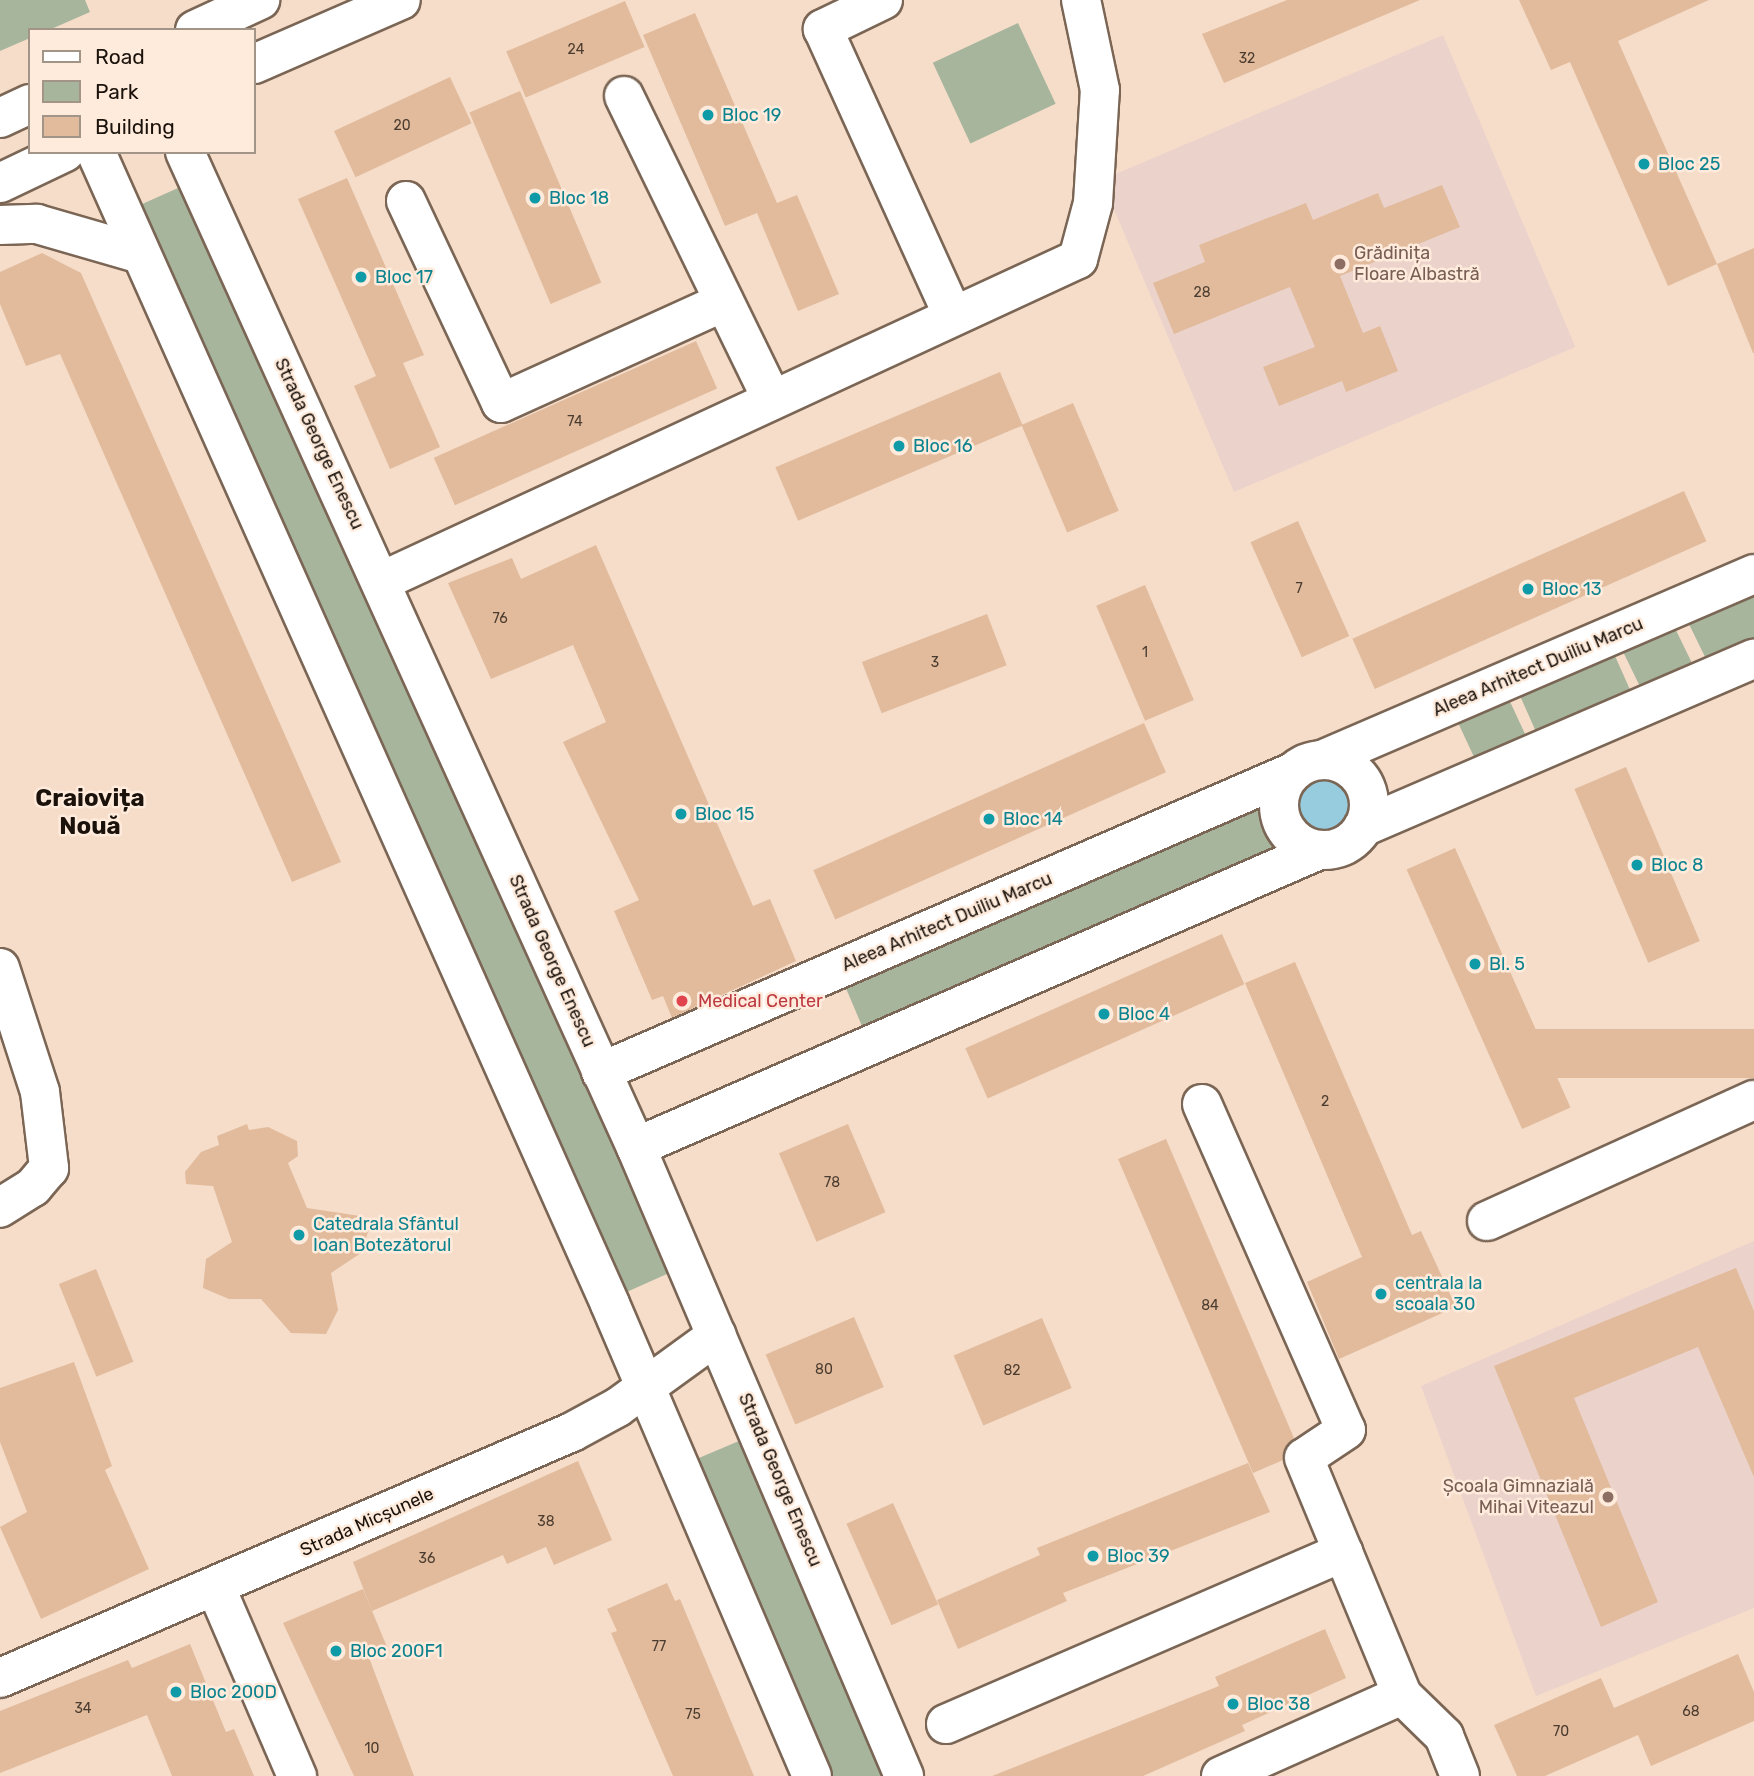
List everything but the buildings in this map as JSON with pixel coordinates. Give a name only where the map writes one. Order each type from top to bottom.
[{"type":"street","points":[[199,28],[260,0]]},
{"type":"street","points":[[256,63],[401,0]]},
{"type":"street","points":[[883,0],[823,29],[953,316]]},
{"type":"street","points":[[382,581],[1078,260],[1093,203],[1100,90],[1081,0]]},
{"type":"street","points":[[624,96],[772,400]]},
{"type":"street","points":[[0,118],[28,105]]},
{"type":"street","points":[[0,183],[61,154]]},
{"type":"street","points":[[97,154],[647,1387],[812,1776]]},
{"type":"street","name":"Strada George Enescu","points":[[186,154],[382,581],[636,1147],[904,1776]]},
{"type":"street","points":[[406,201],[501,403],[724,302]]},
{"type":"street","points":[[0,225],[37,224],[141,254]]},
{"type":"street","name":"Aleea Arhitect Duiliu Marcu","points":[[601,1072],[1754,574]]},
{"type":"street","points":[[636,1147],[1319,850],[1348,843],[1363,827],[1754,659]]},
{"type":"street","points":[[1319,850],[1293,838],[1280,815],[1284,784],[1307,766],[1341,763],[1362,780],[1369,803],[1363,827]]},
{"type":"street","points":[[0,968],[40,1092],[49,1168],[33,1187],[0,1208]]},
{"type":"street","points":[[1487,1221],[1754,1100]]},
{"type":"street","points":[[1202,1104],[1346,1430],[1304,1458],[1402,1695],[1444,1736],[1460,1776]]},
{"type":"street","name":"Strada Micșunele","points":[[0,1678],[216,1588],[572,1432],[647,1387],[717,1335]]},
{"type":"street","points":[[946,1724],[1343,1552]]},
{"type":"street","points":[[216,1588],[297,1776]]},
{"type":"street","points":[[1221,1776],[1402,1695]]},
{"type":"shaded area","name":"Grădinița Floare Albastră","points":[[1443,35],[1575,347],[1234,492],[1101,180]]},
{"type":"shaded area","name":"Școala Gimnazială Mihai Viteazul","points":[[1754,1241],[1754,1608],[1536,1696],[1421,1386]]},
{"type":"green space","points":[[0,0],[85,0],[90,12],[54,28],[28,28],[28,39],[0,51]]},
{"type":"green space","points":[[1018,23],[1056,104],[970,143],[933,63]]},
{"type":"green space","points":[[187,184],[671,1272],[619,1295],[135,207]]},
{"type":"green space","points":[[1754,583],[1754,645],[1709,665],[1684,614]]},
{"type":"green space","points":[[1671,620],[1695,669],[1644,694],[1620,645]]},
{"type":"green space","points":[[1611,647],[1633,696],[1539,738],[1517,689]]},
{"type":"green space","points":[[1506,693],[1529,743],[1478,767],[1455,717]]},
{"type":"green space","points":[[1261,799],[1284,852],[864,1031],[841,977]]},
{"type":"green space","points":[[746,1438],[889,1776],[828,1776],[694,1460]]},
{"type":"water","points":[[1325,776],[1342,781],[1350,789],[1355,806],[1350,823],[1342,831],[1325,836],[1308,831],[1300,823],[1295,806],[1300,789],[1308,781]]},
{"type":"place","name":"Bloc 19","points":[[708,115]]},
{"type":"place","name":"Bloc 25","points":[[1644,164]]},
{"type":"place","name":"Bloc 18","points":[[535,198]]},
{"type":"place","name":"Grădinița Floare Albastră","points":[[1340,264]]},
{"type":"place","name":"Bloc 17","points":[[361,277]]},
{"type":"place","name":"Bloc 16","points":[[899,446]]},
{"type":"place","name":"Bloc 13","points":[[1528,589]]},
{"type":"place","name":"Bloc 15","points":[[681,814]]},
{"type":"place","name":"Bloc 14","points":[[989,819]]},
{"type":"place","name":"Bloc 8","points":[[1637,865]]},
{"type":"place","name":"Bl. 5","points":[[1475,964]]},
{"type":"place","name":"Medical Center","points":[[682,1001]]},
{"type":"place","name":"Bloc 4","points":[[1104,1014]]},
{"type":"place","name":"Catedrala Sfântul Ioan Botezătorul","points":[[299,1235]]},
{"type":"place","name":"centrala la scoala 30","points":[[1381,1294]]},
{"type":"place","name":"Școala Gimnazială Mihai Viteazul","points":[[1608,1497]]},
{"type":"place","name":"Bloc 39","points":[[1093,1556]]},
{"type":"place","name":"Bloc 200F1","points":[[336,1651]]},
{"type":"place","name":"Bloc 200D","points":[[176,1692]]},
{"type":"place","name":"Bloc 38","points":[[1233,1704]]},
{"type":"district","name":"Craiovița Nouă","points":[[90,813]]}]
